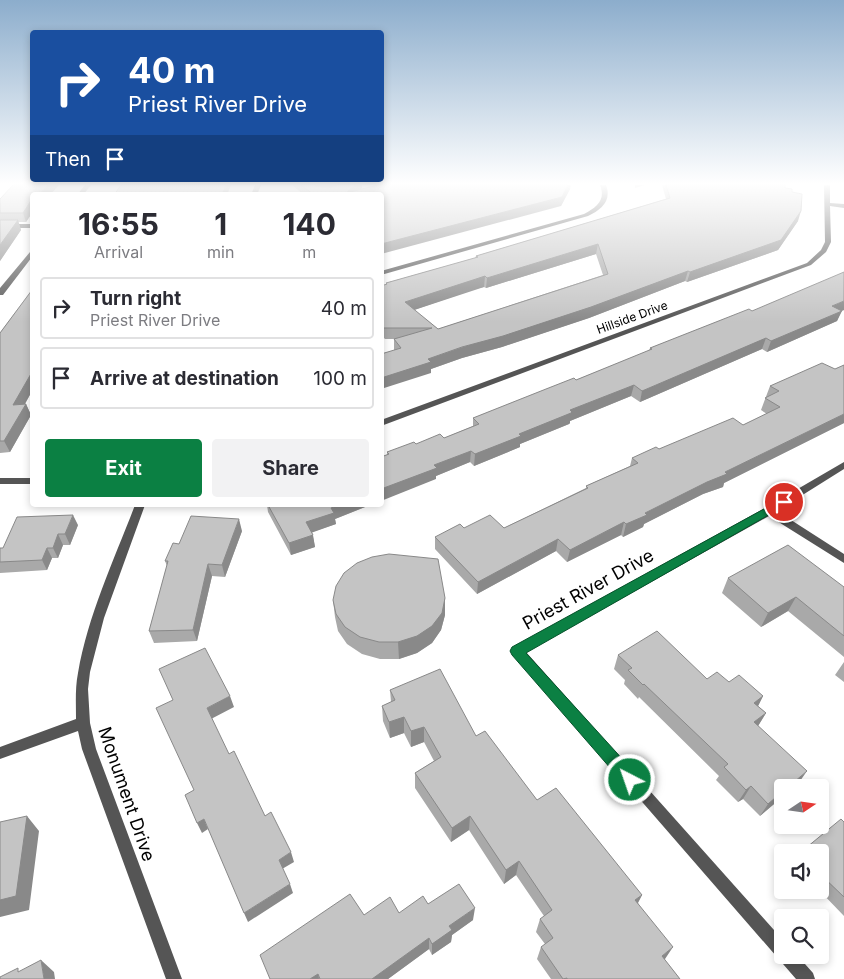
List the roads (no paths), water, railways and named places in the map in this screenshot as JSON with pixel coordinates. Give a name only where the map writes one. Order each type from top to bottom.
[{"type":"street","points":[[384,272],[531,231]]},
{"type":"street","name":"Hillside Drive","points":[[384,422],[809,264],[824,251],[828,242],[828,231]]},
{"type":"street","points":[[0,293],[30,256]]},
{"type":"street","name":"Priest River Drive","points":[[774,942],[516,651],[769,511],[844,465]]},
{"type":"street","points":[[0,481],[30,481]]},
{"type":"street","name":"Monument Drive","points":[[139,507],[98,618],[82,689],[83,723],[89,749],[174,979]]},
{"type":"street","points":[[769,511],[844,559]]},
{"type":"street","points":[[0,753],[83,723]]},
{"type":"street","points":[[794,964],[807,979]]}]
